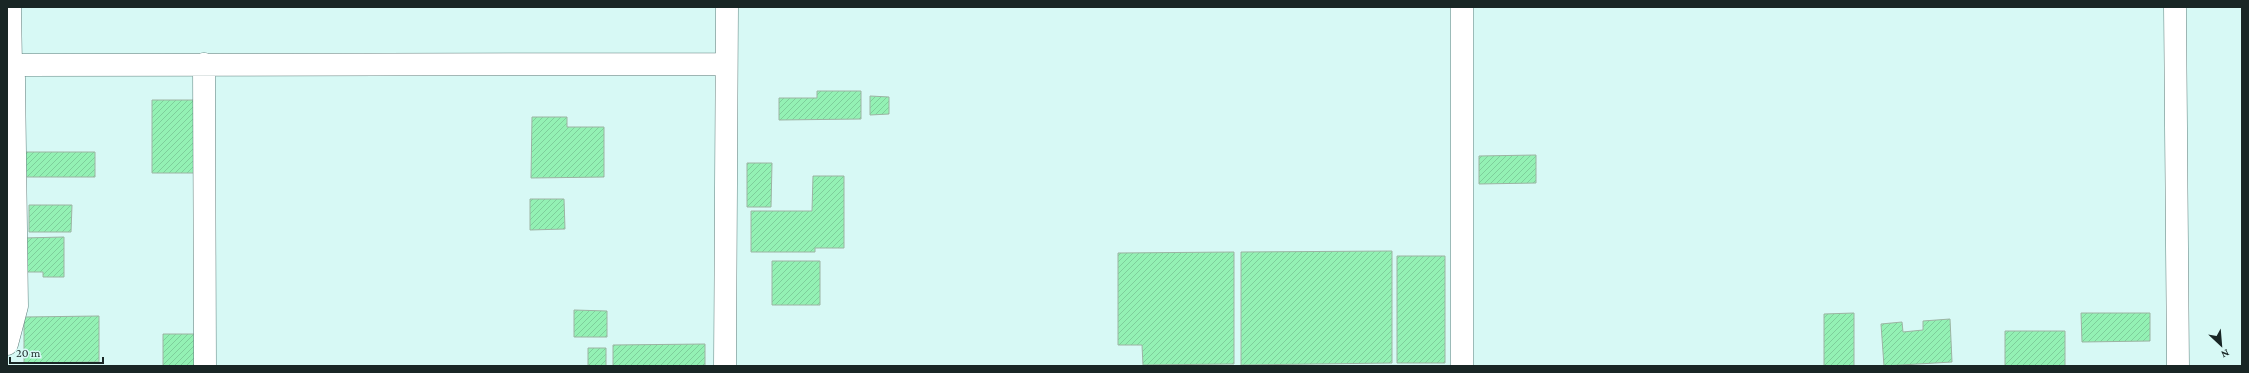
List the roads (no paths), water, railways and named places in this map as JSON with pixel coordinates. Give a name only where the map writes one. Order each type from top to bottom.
[{"type":"street","points":[[7,344],[16,306],[14,78],[9,65],[10,7]]},
{"type":"street","points":[[725,366],[726,64],[728,7]]},
{"type":"street","points":[[1462,7],[1462,366]]},
{"type":"street","points":[[2175,7],[2178,366]]},
{"type":"street","points":[[204,64],[205,366]]},
{"type":"street","points":[[9,65],[726,64]]}]
